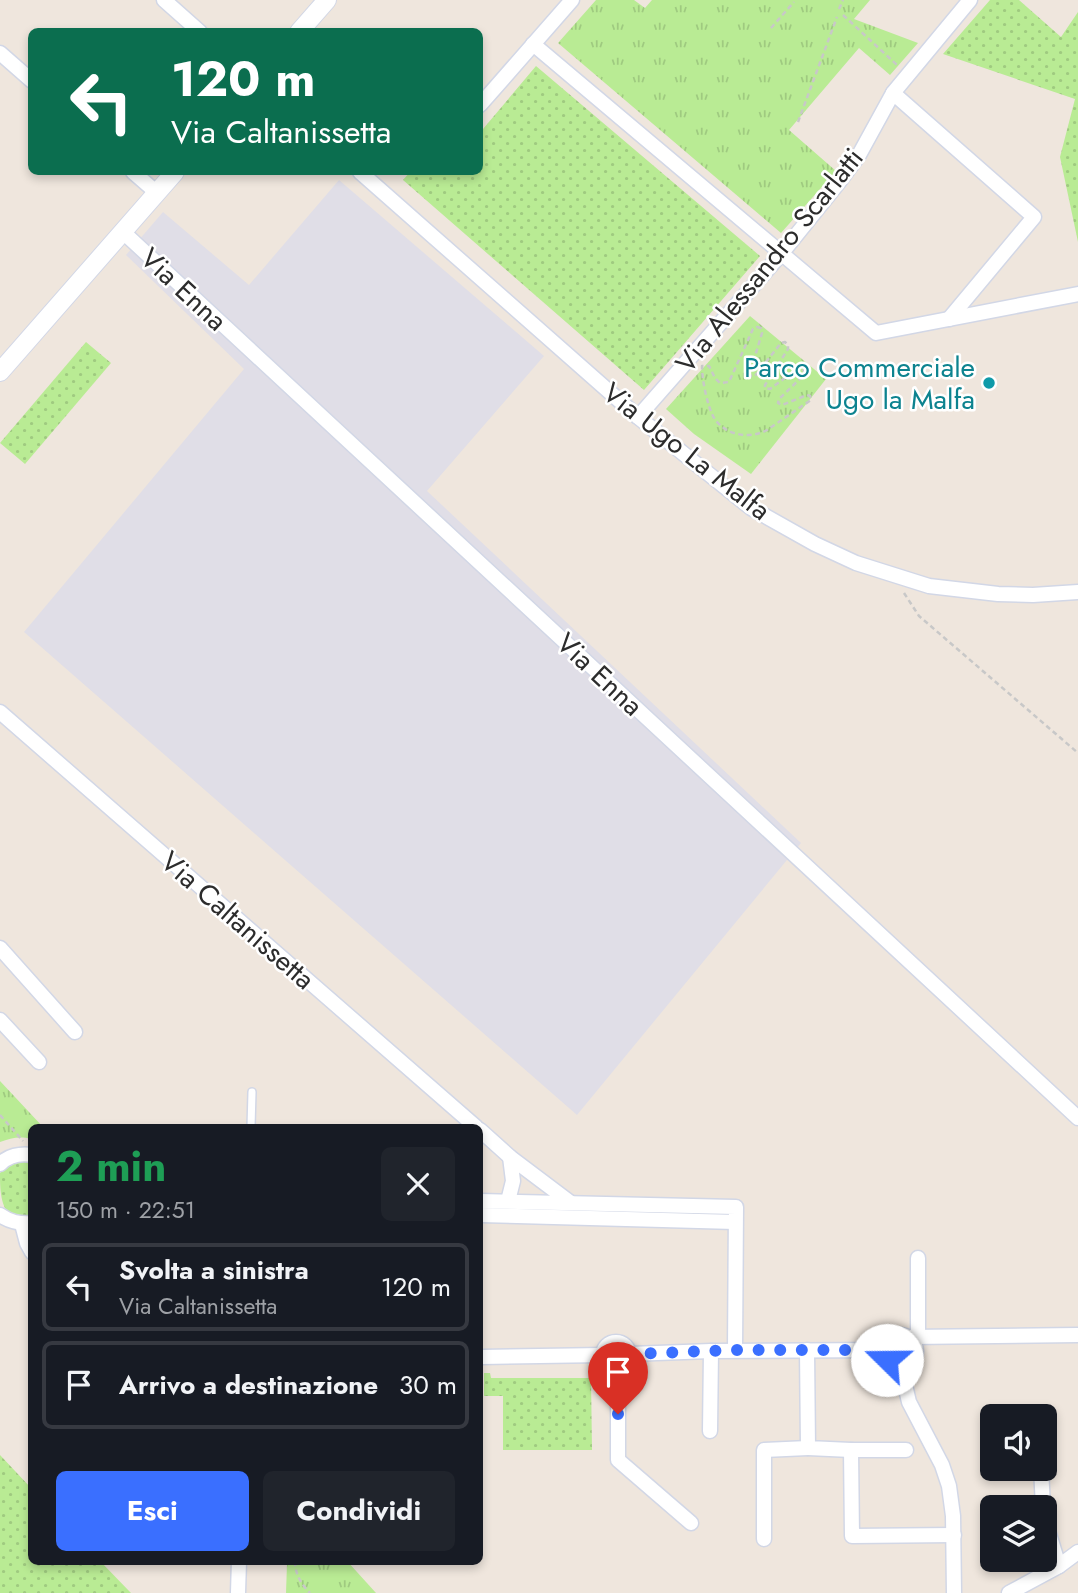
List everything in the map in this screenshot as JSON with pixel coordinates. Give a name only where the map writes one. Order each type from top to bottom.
[{"type":"street","points":[[164,0],[196,28]]},
{"type":"street","points":[[483,102],[572,0]]},
{"type":"street","name":"Via Alessandro Scarlatti","points":[[638,417],[781,254],[852,165],[892,93],[970,0]]},
{"type":"street","points":[[302,28],[324,1]]},
{"type":"street","points":[[533,44],[876,333],[1078,294]]},
{"type":"street","points":[[0,53],[28,78]]},
{"type":"street","points":[[892,93],[1034,217],[949,319]]},
{"type":"street","points":[[136,175],[156,192]]},
{"type":"street","points":[[0,372],[172,175]]},
{"type":"street","name":"Via Ugo La Malfa","points":[[363,175],[638,417],[751,508],[856,564],[929,586],[998,594],[1078,592]]},
{"type":"street","name":"Via Enna","points":[[122,231],[1078,1118]]},
{"type":"street","name":"Via Caltanissetta","points":[[0,712],[473,1124]]},
{"type":"street","points":[[0,948],[75,1032]]},
{"type":"street","points":[[0,1020],[39,1062]]},
{"type":"street","name":"Via Caltanissetta","points":[[483,1133],[510,1157],[571,1203]]},
{"type":"street","points":[[1,1162],[15,1155],[28,1155]]},
{"type":"street","points":[[508,1201],[513,1181],[510,1157]]},
{"type":"street","points":[[483,1201],[571,1203],[736,1215]]},
{"type":"street","points":[[0,1214],[10,1222],[27,1224],[28,1245]]},
{"type":"street","points":[[483,1215],[736,1215]]},
{"type":"street","points":[[735,1350],[736,1215]]},
{"type":"street","points":[[918,1258],[914,1337],[915,1358],[912,1363],[901,1368],[891,1364],[884,1350],[885,1344],[893,1336],[914,1337],[1078,1335]]},
{"type":"street","points":[[616,1341],[624,1343],[630,1354],[625,1365],[618,1368],[606,1364],[603,1356],[605,1347],[616,1341]]},
{"type":"street","points":[[630,1354],[735,1350],[884,1350]]},
{"type":"street","points":[[807,1350],[808,1448]]},
{"type":"street","points":[[710,1351],[710,1431]]},
{"type":"street","points":[[483,1358],[603,1356]]},
{"type":"street","points":[[618,1368],[618,1460],[691,1522]]},
{"type":"street","points":[[901,1368],[909,1402],[946,1475],[953,1507],[954,1593]]},
{"type":"street","points":[[764,1539],[764,1450],[906,1450]]},
{"type":"street","points":[[852,1450],[852,1536],[954,1535]]},
{"type":"street","points":[[1009,1593],[1059,1566],[1078,1552]]},
{"type":"street","points":[[1057,1560],[1059,1566]]},
{"type":"street","points":[[238,1593],[239,1565]]},
{"type":"lane","points":[[251,1124],[252,1091]]},
{"type":"path","points":[[839,9],[843,0]]},
{"type":"path","points":[[771,28],[794,2]]},
{"type":"path","points":[[843,15],[900,67]]},
{"type":"path","points":[[798,122],[837,17]]},
{"type":"path","points":[[760,327],[762,332],[750,376],[755,376],[781,343],[785,342],[788,347],[765,386],[766,389],[770,388],[802,368],[804,375],[778,403],[782,405],[805,395],[810,396],[811,400],[761,433],[734,433],[713,418],[702,366],[709,366],[720,383],[729,382],[753,330],[760,327]]},
{"type":"path","points":[[892,576],[919,616],[1078,753]]},
{"type":"path","points":[[0,1115],[23,1141]]},
{"type":"path","points":[[295,1565],[300,1581],[310,1593]]},
{"type":"shaded area","points":[[339,180],[544,356],[427,491],[801,843],[577,1115],[24,632],[244,369],[126,255],[163,212],[249,285]]},
{"type":"green space","points":[[596,0],[634,0],[645,8],[652,0],[870,0],[854,19],[918,43],[890,75],[859,48],[789,130],[836,171],[781,233],[558,43]]},
{"type":"green space","points":[[990,0],[1019,0],[1061,37],[1078,12],[1078,242],[1060,157],[1075,99],[943,54]]},
{"type":"green space","points":[[536,66],[760,256],[644,390],[403,180],[407,175],[483,175],[483,129]]},
{"type":"green space","points":[[750,316],[826,379],[751,474],[694,434],[666,409]]},
{"type":"green space","points":[[86,342],[111,363],[25,464],[0,443]]},
{"type":"green space","points":[[0,1081],[40,1124],[28,1124],[28,1139],[0,1142]]},
{"type":"green space","points":[[28,1160],[28,1217],[13,1216],[9,1213],[5,1209],[1,1191],[0,1173],[19,1161]]},
{"type":"green space","points":[[484,1373],[490,1373],[491,1378],[591,1378],[592,1450],[503,1450],[503,1396],[484,1396]]},
{"type":"green space","points":[[0,1455],[28,1485],[28,1565],[104,1565],[131,1593],[0,1593]]},
{"type":"green space","points":[[287,1565],[351,1565],[376,1593],[286,1593]]},
{"type":"place","name":"Parco Commerciale Ugo la Malfa","points":[[989,383]]},
{"type":"route","points":[[618,1414],[618,1368],[625,1365],[630,1354],[735,1350],[884,1350],[887,1360]]}]
